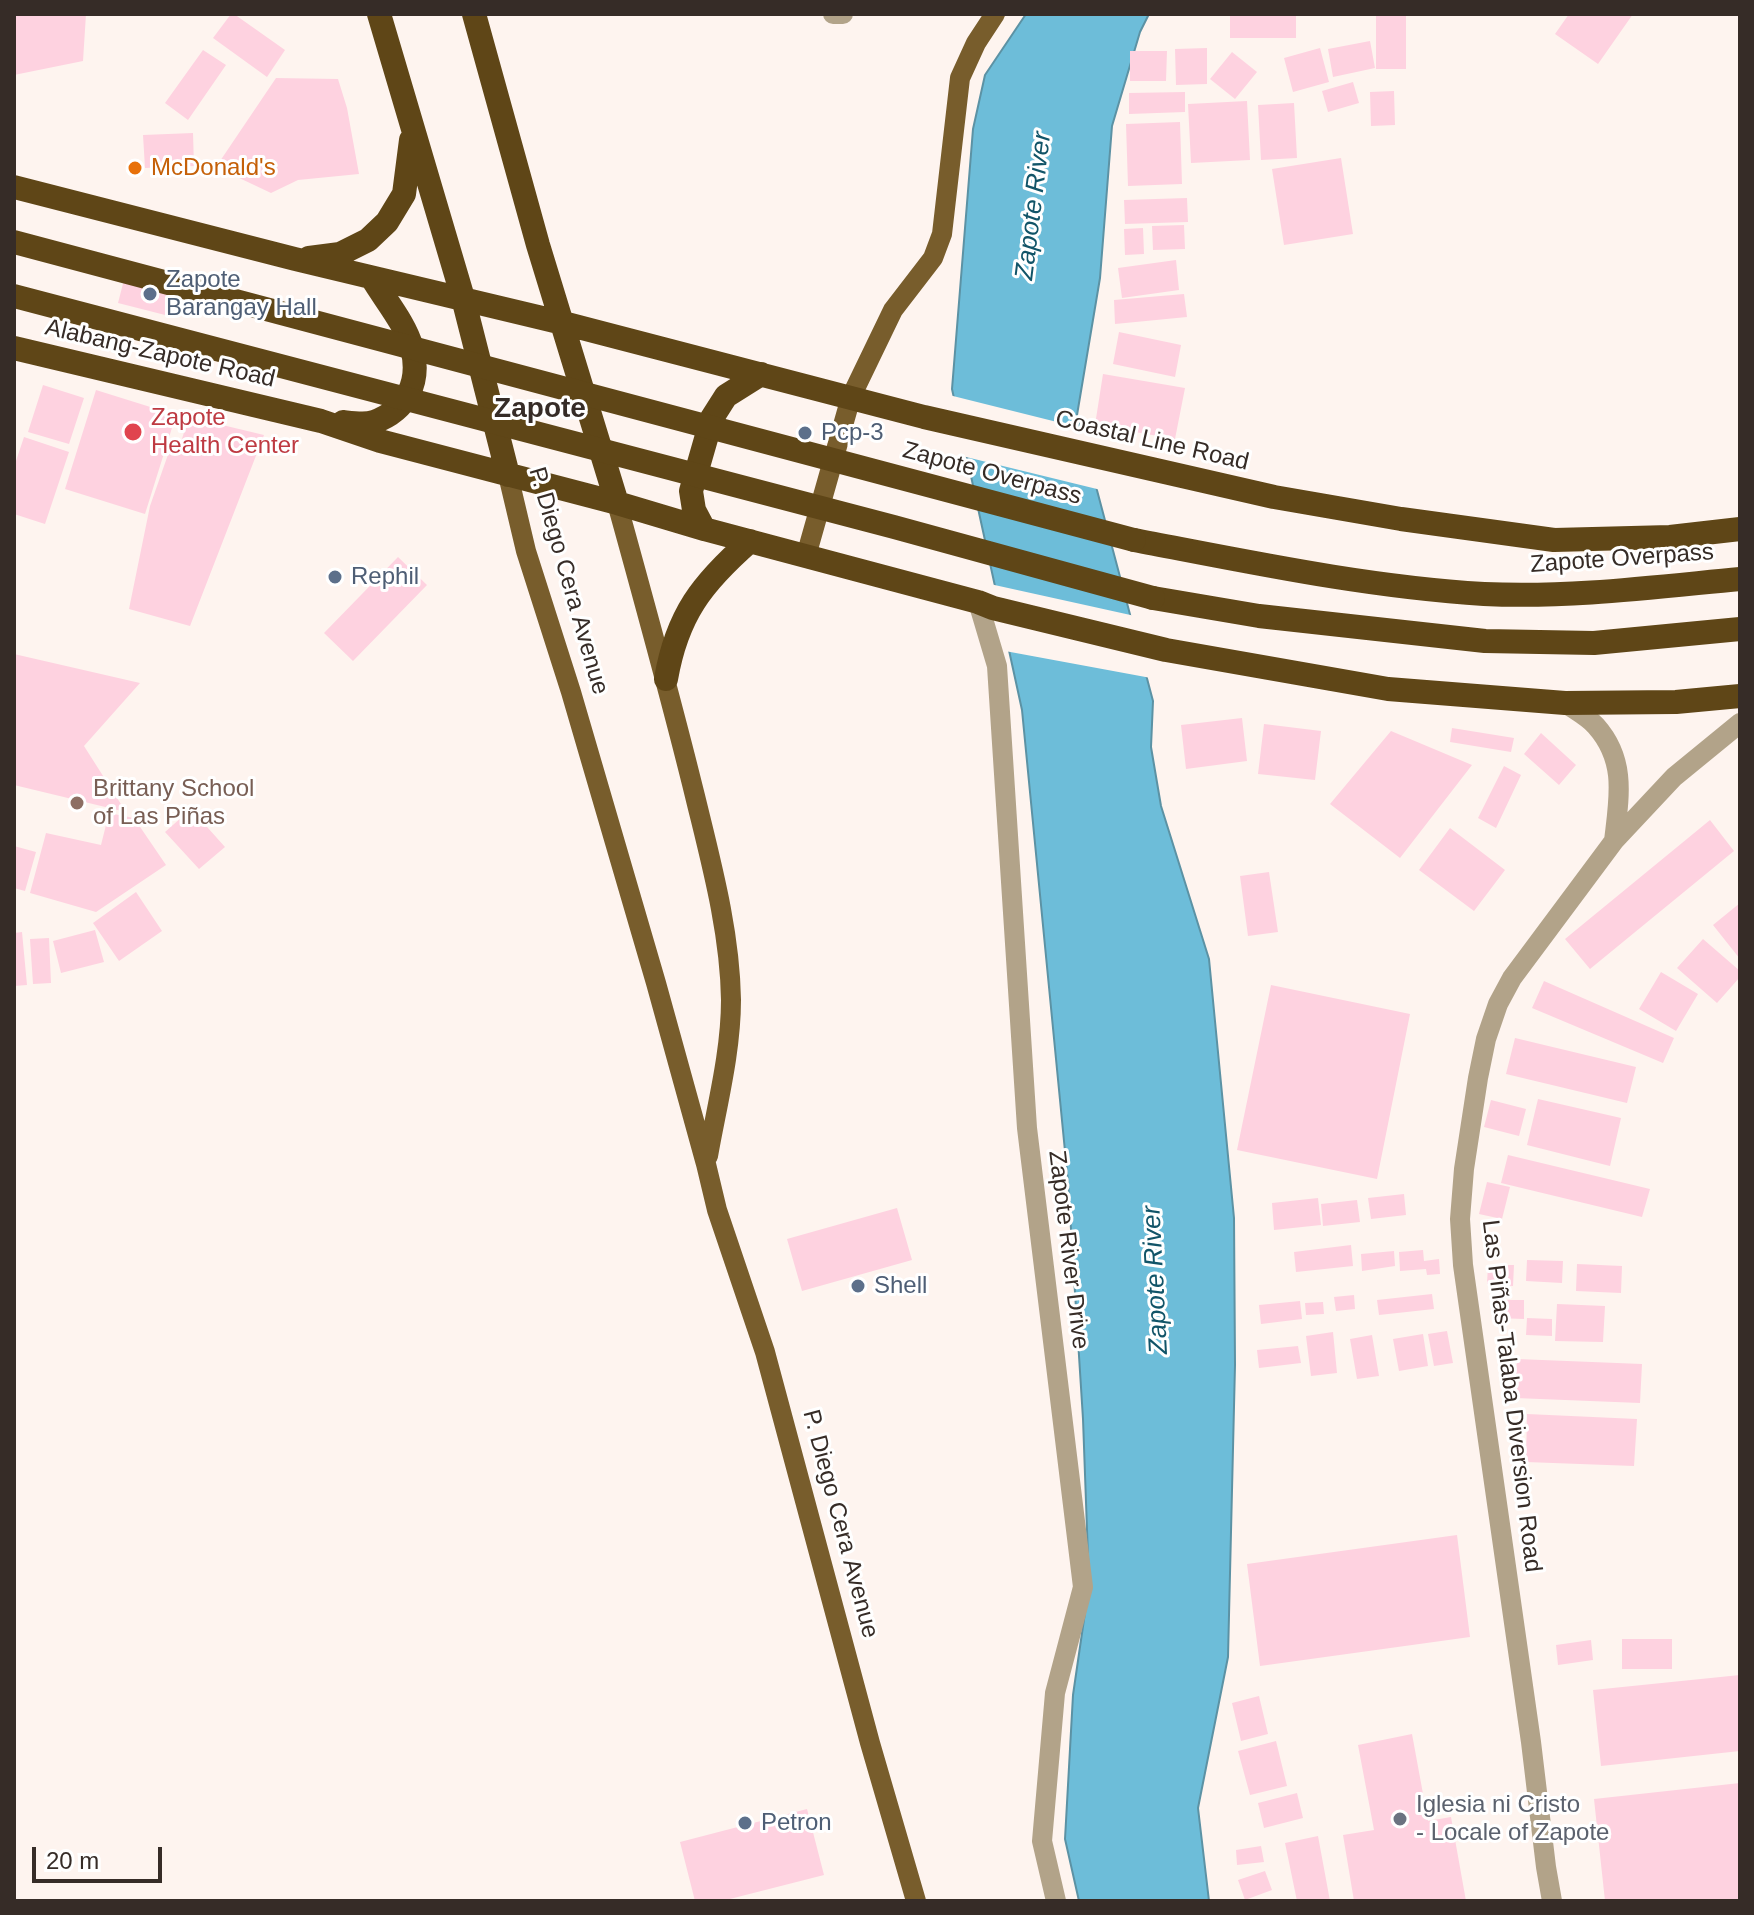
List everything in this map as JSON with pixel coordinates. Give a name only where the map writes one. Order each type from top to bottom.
[{"type":"highway","name":"P. Diego Cera Avenue","points":[[379,14],[463,298],[508,475]]},
{"type":"highway","name":"P. Diego Cera Avenue","points":[[474,14],[538,245],[617,503]]},
{"type":"highway","points":[[295,259],[340,254],[368,240],[387,222],[404,194],[413,130]]},
{"type":"highway","points":[[14,187],[563,323]]},
{"type":"highway","name":"Zapote Overpass","points":[[14,242],[1150,543],[1271,566],[1485,594],[1585,594],[1740,579]]},
{"type":"highway","points":[[321,421],[372,424],[399,409],[413,388],[415,370],[412,348],[372,278]]},
{"type":"highway","points":[[14,296],[1153,598],[1259,616],[1485,641],[1594,643],[1740,629]]},
{"type":"highway","name":"Coastal Line Road","points":[[563,323],[924,417],[1274,497],[1387,517],[1554,540],[1670,537],[1740,529]]},
{"type":"highway","name":"Alabang-Zapote Road","points":[[14,348],[321,421],[380,441],[617,503]]},
{"type":"highway","points":[[704,529],[694,510],[691,491],[712,418],[726,396],[761,374]]},
{"type":"highway","points":[[617,503],[985,605],[1166,650],[1388,689],[1565,703],[1676,702],[1740,696]]},
{"type":"highway","points":[[666,679],[676,636],[689,608],[725,562],[750,541]]},
{"type":"main road","points":[[806,556],[851,397],[893,310],[933,258],[942,234],[960,78],[976,43],[995,14]]},
{"type":"main road","name":"P. Diego Cera Avenue","points":[[508,475],[526,551],[652,967],[717,1210],[765,1352],[870,1743],[916,1901]]},
{"type":"main road","name":"P. Diego Cera Avenue","points":[[617,503],[666,679],[705,838],[728,961],[731,1000],[727,1052],[706,1164]]},
{"type":"street","points":[[833,14],[843,14]]},
{"type":"street","name":"Zapote River Drive","points":[[985,605],[997,666],[1027,1128],[1083,1587],[1055,1693],[1042,1841],[1056,1901]]},
{"type":"street","points":[[1565,703],[1595,724],[1615,755],[1620,787],[1614,841]]},
{"type":"street","name":"Las Piñas-Talaba Diversion Road","points":[[1552,1901],[1463,1265],[1460,1219],[1464,1169],[1478,1078],[1486,1039],[1498,1004],[1512,978],[1614,841],[1674,777],[1740,723]]},
{"type":"water","name":"Zapote River","points":[[1026,14],[1149,14],[1140,32],[1112,126],[1100,278],[1077,415],[1153,701],[1151,747],[1161,806],[1209,959],[1234,1218],[1235,1365],[1228,1657],[1198,1808],[1209,1901],[1079,1901],[1065,1839],[1073,1695],[1089,1585],[1083,1419],[1068,1182],[1022,710],[952,389],[973,129],[985,75]]},
{"type":"pier","points":[[949,395],[1085,429],[1101,490],[962,456]]},
{"type":"pier","points":[[990,584],[1135,616],[1151,678],[1005,651]]},
{"type":"building","points":[[14,14],[86,14],[83,61],[14,75]]},
{"type":"building","points":[[231,14],[285,50],[267,77],[213,38]]},
{"type":"building","points":[[1230,14],[1296,14],[1296,38],[1230,38]]},
{"type":"building","points":[[1376,14],[1406,14],[1406,69],[1376,69]]},
{"type":"building","points":[[1569,14],[1633,14],[1598,64],[1555,34]]},
{"type":"building","points":[[1370,41],[1375,68],[1333,77],[1328,49]]},
{"type":"building","points":[[1207,48],[1207,84],[1176,85],[1175,49]]},
{"type":"building","points":[[1320,48],[1329,82],[1293,92],[1284,58]]},
{"type":"building","points":[[203,50],[226,65],[188,120],[165,103]]},
{"type":"building","points":[[1130,51],[1167,51],[1166,81],[1130,81]]},
{"type":"building","points":[[1232,52],[1257,72],[1235,99],[1210,79]]},
{"type":"building","points":[[276,78],[338,79],[347,108],[359,174],[298,180],[271,193],[216,167]]},
{"type":"building","points":[[1353,82],[1359,103],[1328,112],[1322,91]]},
{"type":"building","points":[[1394,91],[1395,125],[1371,126],[1370,92]]},
{"type":"building","points":[[1185,92],[1185,112],[1129,114],[1129,93]]},
{"type":"building","points":[[1247,101],[1250,160],[1191,163],[1188,104]]},
{"type":"building","points":[[1294,103],[1297,158],[1261,160],[1258,105]]},
{"type":"building","points":[[1180,122],[1182,184],[1128,186],[1126,124]]},
{"type":"building","points":[[193,133],[194,166],[145,168],[143,135]]},
{"type":"building","points":[[1341,158],[1353,234],[1284,245],[1272,169]]},
{"type":"building","points":[[1187,198],[1188,222],[1125,224],[1124,200]]},
{"type":"building","points":[[1184,225],[1185,249],[1153,250],[1152,226]]},
{"type":"building","points":[[1143,228],[1144,254],[1125,255],[1124,229]]},
{"type":"building","points":[[1176,260],[1179,290],[1122,298],[1118,268]]},
{"type":"building","name":"Zapote Barangay Hall","points":[[126,272],[181,285],[173,317],[118,303]]},
{"type":"building","points":[[1184,294],[1187,317],[1115,324],[1114,300]]},
{"type":"building","points":[[1119,332],[1181,345],[1175,377],[1113,364]]},
{"type":"building","points":[[1103,374],[1185,388],[1175,439],[1095,425]]},
{"type":"building","points":[[43,385],[84,398],[69,444],[28,432]]},
{"type":"building","points":[[96,390],[176,415],[145,514],[65,489]]},
{"type":"building","points":[[189,417],[264,435],[190,626],[129,609],[150,506],[171,446],[179,448]]},
{"type":"building","points":[[24,437],[69,452],[45,524],[14,514],[14,467]]},
{"type":"building","points":[[398,557],[427,585],[353,661],[324,633]]},
{"type":"building","points":[[14,654],[140,683],[84,746],[126,812],[14,785]]},
{"type":"building","points":[[1242,718],[1247,761],[1186,769],[1181,725]]},
{"type":"building","points":[[1264,724],[1321,731],[1315,780],[1258,774]]},
{"type":"building","points":[[1452,728],[1514,738],[1511,752],[1450,742]]},
{"type":"building","points":[[1391,731],[1472,765],[1400,858],[1330,804]]},
{"type":"building","points":[[1541,733],[1576,765],[1559,785],[1524,754]]},
{"type":"building","points":[[1504,766],[1521,775],[1496,828],[1478,818]]},
{"type":"building","points":[[191,809],[225,847],[199,869],[165,832]]},
{"type":"building","points":[[109,813],[134,818],[166,865],[96,912],[30,893],[46,833],[101,845]]},
{"type":"building","points":[[1710,820],[1734,851],[1590,969],[1565,939]]},
{"type":"building","points":[[1450,828],[1505,870],[1474,911],[1419,870]]},
{"type":"building","points":[[14,846],[36,852],[25,891],[14,888]]},
{"type":"building","points":[[1269,872],[1278,932],[1248,936],[1240,876]]},
{"type":"building","points":[[136,892],[162,931],[119,961],[93,923]]},
{"type":"building","points":[[1740,903],[1740,959],[1713,925]]},
{"type":"building","points":[[95,930],[104,962],[61,973],[53,941]]},
{"type":"building","points":[[22,932],[27,985],[14,986],[14,933]]},
{"type":"building","points":[[49,938],[51,983],[33,984],[30,939]]},
{"type":"building","points":[[1703,939],[1740,971],[1740,977],[1717,1003],[1677,968]]},
{"type":"building","points":[[1661,972],[1698,994],[1676,1031],[1639,1009]]},
{"type":"building","points":[[1544,981],[1674,1038],[1663,1063],[1532,1008]]},
{"type":"building","points":[[1271,985],[1410,1014],[1377,1179],[1237,1150]]},
{"type":"building","points":[[1515,1038],[1636,1067],[1627,1103],[1506,1074]]},
{"type":"building","points":[[1538,1099],[1621,1118],[1610,1166],[1527,1145]]},
{"type":"building","points":[[1491,1100],[1526,1109],[1519,1136],[1484,1127]]},
{"type":"building","points":[[1508,1155],[1650,1189],[1642,1217],[1501,1183]]},
{"type":"building","points":[[1487,1182],[1510,1187],[1502,1219],[1479,1214]]},
{"type":"building","points":[[1404,1194],[1406,1215],[1371,1219],[1368,1198]]},
{"type":"building","points":[[1318,1198],[1321,1225],[1274,1230],[1272,1203]]},
{"type":"building","points":[[1357,1200],[1360,1222],[1323,1226],[1321,1204]]},
{"type":"building","points":[[897,1208],[912,1260],[802,1291],[787,1239]]},
{"type":"building","points":[[1351,1245],[1353,1266],[1296,1272],[1294,1252]]},
{"type":"building","points":[[1423,1250],[1424,1261],[1439,1259],[1440,1274],[1427,1275],[1426,1269],[1400,1271],[1399,1252]]},
{"type":"building","points":[[1394,1251],[1395,1266],[1362,1271],[1361,1254]]},
{"type":"building","points":[[1527,1260],[1563,1261],[1562,1283],[1526,1281]]},
{"type":"building","points":[[1577,1264],[1622,1266],[1621,1293],[1576,1291]]},
{"type":"building","points":[[1488,1265],[1514,1265],[1513,1286],[1487,1284]]},
{"type":"building","points":[[1432,1294],[1434,1309],[1379,1315],[1377,1300]]},
{"type":"building","points":[[1354,1295],[1355,1309],[1336,1311],[1334,1297]]},
{"type":"building","points":[[1498,1300],[1524,1300],[1524,1319],[1497,1318]]},
{"type":"building","points":[[1300,1301],[1302,1319],[1261,1324],[1259,1305]]},
{"type":"building","points":[[1323,1302],[1324,1314],[1306,1315],[1305,1303]]},
{"type":"building","points":[[1557,1304],[1605,1306],[1603,1342],[1555,1341]]},
{"type":"building","points":[[1527,1318],[1552,1319],[1552,1336],[1526,1335]]},
{"type":"building","points":[[1447,1331],[1453,1363],[1434,1366],[1428,1334]]},
{"type":"building","points":[[1333,1332],[1337,1373],[1311,1376],[1306,1336]]},
{"type":"building","points":[[1423,1334],[1428,1366],[1399,1371],[1393,1339]]},
{"type":"building","points":[[1372,1335],[1379,1376],[1357,1379],[1350,1339]]},
{"type":"building","points":[[1298,1346],[1301,1363],[1259,1368],[1257,1350]]},
{"type":"building","points":[[1517,1359],[1642,1364],[1640,1403],[1515,1398]]},
{"type":"building","points":[[1527,1414],[1637,1419],[1634,1466],[1526,1462]]},
{"type":"building","points":[[1457,1535],[1470,1637],[1260,1666],[1247,1564]]},
{"type":"building","points":[[1622,1639],[1672,1639],[1672,1669],[1622,1669]]},
{"type":"building","points":[[1591,1640],[1593,1660],[1558,1665],[1556,1645]]},
{"type":"building","points":[[1740,1675],[1740,1751],[1601,1766],[1593,1690]]},
{"type":"building","points":[[1259,1696],[1268,1734],[1241,1741],[1232,1703]]},
{"type":"building","name":"Iglesia ni Cristo - Locale of Zapote","points":[[1412,1734],[1428,1821],[1451,1817],[1466,1901],[1354,1901],[1343,1835],[1374,1830],[1358,1745]]},
{"type":"building","points":[[1276,1741],[1287,1786],[1250,1795],[1238,1751]]},
{"type":"building","points":[[1740,1783],[1740,1901],[1605,1901],[1594,1799]]},
{"type":"building","points":[[1297,1793],[1303,1818],[1264,1828],[1258,1803]]},
{"type":"building","points":[[807,1809],[824,1875],[722,1901],[695,1901],[680,1842]]},
{"type":"building","points":[[1318,1836],[1330,1901],[1297,1901],[1285,1843]]},
{"type":"building","points":[[1261,1846],[1264,1862],[1237,1865],[1236,1850]]},
{"type":"building","points":[[1265,1871],[1272,1890],[1245,1900],[1238,1880]]},
{"type":"place","name":"McDonald's","points":[[135,168]]},
{"type":"place","name":"Zapote Barangay Hall","points":[[150,294]]},
{"type":"place","name":"Zapote Health Center","points":[[133,432]]},
{"type":"place","name":"Pcp-3","points":[[805,433]]},
{"type":"place","name":"Rephil","points":[[335,577]]},
{"type":"place","name":"Brittany School of Las Piñas","points":[[77,803]]},
{"type":"place","name":"Shell","points":[[858,1286]]},
{"type":"place","name":"Iglesia ni Cristo - Locale of Zapote","points":[[1400,1819]]},
{"type":"place","name":"Petron","points":[[745,1823]]},
{"type":"district","name":"Zapote","points":[[540,409]]}]
